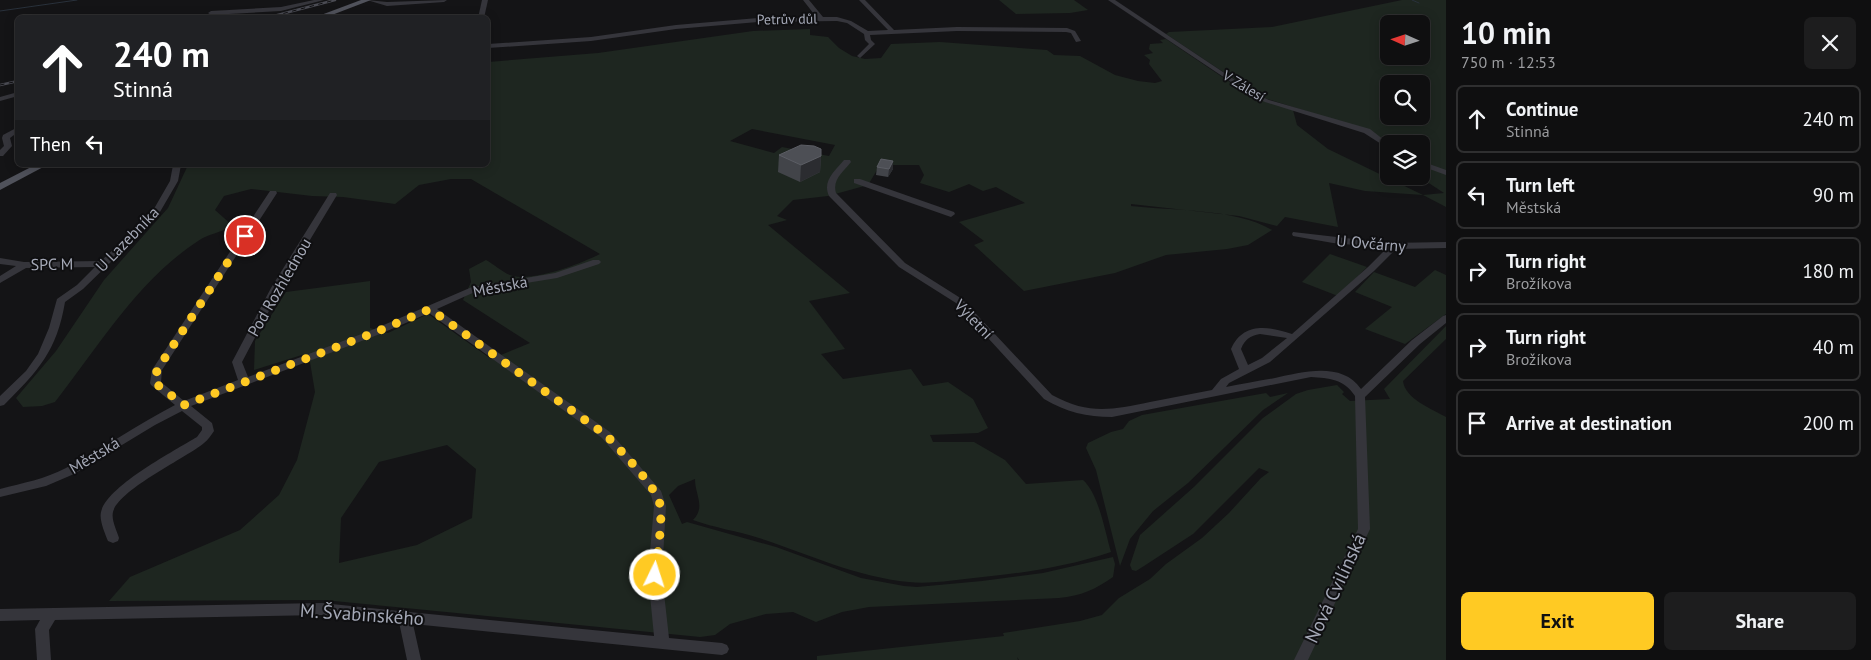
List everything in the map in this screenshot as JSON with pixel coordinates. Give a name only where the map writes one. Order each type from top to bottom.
[{"type":"main road","points":[[325,15],[369,0]]},
{"type":"main road","points":[[0,188],[38,167]]},
{"type":"street","points":[[213,15],[211,13],[281,9],[321,0]]},
{"type":"street","points":[[369,0],[387,4],[444,0]]},
{"type":"street","points":[[482,15],[485,0]]},
{"type":"street","points":[[806,0],[821,19]]},
{"type":"street","points":[[862,0],[893,32]]},
{"type":"street","name":"V Zálesí","points":[[1111,0],[1254,95],[1367,132],[1380,141]]},
{"type":"street","name":"Petrův důl","points":[[490,46],[591,38],[737,21],[837,18],[849,22],[868,33]]},
{"type":"street","points":[[860,56],[872,44],[868,40],[868,33],[963,29],[1067,30],[1073,32],[1078,41]]},
{"type":"street","points":[[0,99],[15,95]]},
{"type":"street","points":[[0,154],[8,146],[7,135],[15,131]]},
{"type":"street","name":"Výletní","points":[[846,162],[833,179],[830,186],[832,194],[902,265],[959,301],[1048,397],[1078,412],[1112,413],[1216,392]]},
{"type":"street","name":"U Lazebníka","points":[[0,402],[33,369],[58,316],[60,301],[80,287],[154,215],[174,181],[176,167]]},
{"type":"street","points":[[1430,167],[1446,173]]},
{"type":"street","points":[[857,181],[951,214]]},
{"type":"street","points":[[112,538],[106,513],[110,502],[122,491],[201,440],[208,431],[208,426],[155,383],[157,370],[273,193]]},
{"type":"street","name":"Pod Rozhlednou","points":[[244,381],[237,362],[276,288],[333,195]]},
{"type":"street","name":"U Ovčárny","points":[[1296,234],[1393,247],[1446,245]]},
{"type":"street","points":[[1216,392],[1225,381],[1266,360],[1371,269],[1393,247]]},
{"type":"street","name":"SPC M","points":[[0,260],[24,265],[104,264]]},
{"type":"street","name":"Městská","points":[[0,493],[42,483],[70,471],[151,422],[184,405],[376,332],[474,289],[557,275],[596,262]]},
{"type":"street","points":[[0,280],[24,265]]},
{"type":"street","points":[[430,309],[606,435],[657,494],[660,506],[655,575],[662,643]]},
{"type":"street","points":[[1216,392],[1311,374],[1326,374],[1348,380],[1355,386],[1360,396],[1416,342],[1446,318]]},
{"type":"street","points":[[1245,370],[1236,349],[1240,340],[1246,335],[1269,331],[1293,337]]},
{"type":"street","name":"Nová Cvilínská","points":[[1301,660],[1364,529],[1360,396]]},
{"type":"street","name":"M. Švabinského","points":[[0,615],[322,608],[722,649]]},
{"type":"street","points":[[44,660],[42,629],[51,614]]},
{"type":"street","points":[[404,615],[414,660]]},
{"type":"shaded area","points":[[999,0],[1074,0],[1088,10],[1070,13],[1016,14]]},
{"type":"shaded area","points":[[1402,0],[1446,0],[1446,207],[1423,195],[1444,193],[1430,184],[1430,135],[1380,135],[1380,140],[1366,130],[1261,97],[1166,34],[1169,32],[1272,27]]},
{"type":"shaded area","points":[[810,29],[810,35],[828,37],[839,48],[852,56],[865,59],[881,58],[891,44],[940,42],[1047,50],[1054,55],[1080,56],[1115,75],[1155,83],[1162,81],[1149,64],[1150,60],[1144,55],[1153,53],[1149,49],[1150,44],[1163,43],[1160,40],[1166,39],[1246,93],[1293,110],[1297,125],[1328,149],[1380,174],[1380,185],[1402,185],[1423,195],[1365,191],[1329,183],[1338,227],[1285,217],[1277,226],[1239,216],[1223,214],[1257,223],[1272,230],[1248,245],[1166,255],[1115,273],[1024,291],[974,245],[984,241],[959,222],[1025,203],[996,187],[983,191],[969,184],[949,192],[920,183],[924,175],[919,165],[880,165],[868,185],[828,196],[793,200],[777,216],[787,220],[768,225],[850,293],[809,301],[845,349],[821,354],[843,379],[911,369],[923,386],[948,382],[973,399],[988,428],[978,433],[930,435],[933,442],[974,442],[1005,460],[1026,484],[1083,480],[1089,486],[1097,504],[1111,552],[1039,570],[1002,575],[916,583],[889,579],[851,570],[759,538],[693,520],[699,510],[695,479],[678,486],[669,495],[682,524],[687,522],[776,547],[861,578],[917,587],[1043,573],[1113,557],[1115,564],[1113,577],[1088,591],[1067,597],[869,607],[842,612],[816,622],[793,612],[766,614],[730,624],[715,635],[700,637],[324,600],[109,601],[130,577],[240,530],[279,495],[297,460],[315,392],[310,362],[305,354],[254,370],[255,341],[286,292],[370,281],[370,328],[388,333],[428,314],[491,359],[530,343],[463,300],[471,282],[469,269],[486,260],[510,275],[533,276],[570,267],[600,254],[471,179],[451,179],[419,185],[395,204],[343,197],[312,196],[251,189],[224,196],[215,210],[233,226],[198,241],[156,275],[120,316],[55,402],[42,406],[23,407],[16,398],[56,351],[104,280],[168,208],[187,167],[490,167],[490,62],[598,53],[753,31]],"holes":[[[752,129],[835,145],[829,156],[782,147],[774,153],[730,141]],[[1131,204],[1187,210],[1131,206]],[[447,445],[476,469],[472,518],[417,545],[339,563],[341,518],[379,462]]]},
{"type":"shaded area","points":[[1330,254],[1367,267],[1338,296],[1302,282]]},
{"type":"shaded area","points":[[1435,270],[1446,275],[1446,314],[1405,344],[1365,329],[1392,307],[1355,292],[1374,272],[1415,287]]},
{"type":"shaded area","points":[[1446,326],[1446,339],[1403,381],[1405,387],[1414,398],[1446,417],[1446,660],[1019,660],[1017,657],[1018,660],[817,660],[817,656],[1004,636],[1003,633],[1080,621],[1102,615],[1119,598],[1150,579],[1166,564],[1202,538],[1269,472],[1259,468],[1193,534],[1136,571],[1132,570],[1130,565],[1140,535],[1195,486],[1263,418],[1296,394],[1337,385],[1344,392],[1342,394],[1350,401],[1390,399],[1384,389]]},
{"type":"shaded area","points":[[1266,393],[1270,397],[1288,393],[1263,410],[1188,483],[1153,511],[1130,539],[1120,566],[1096,470],[1086,448],[1088,443],[1111,432],[1123,429],[1129,421],[1142,415]]},
{"type":"building","points":[[801,145],[814,146],[821,149],[821,156],[801,165],[779,155]]},
{"type":"building","points":[[881,159],[893,161],[889,169],[877,167]]},
{"type":"waterway","points":[[0,11],[77,0]]},
{"type":"waterway","points":[[1412,0],[1419,3]]},
{"type":"railway","points":[[278,15],[335,0]]},
{"type":"railway","points":[[0,85],[15,82]]},
{"type":"route","points":[[245,236],[157,370],[155,383],[184,405],[376,332],[430,309],[606,435],[657,494],[660,506],[655,575]]}]
